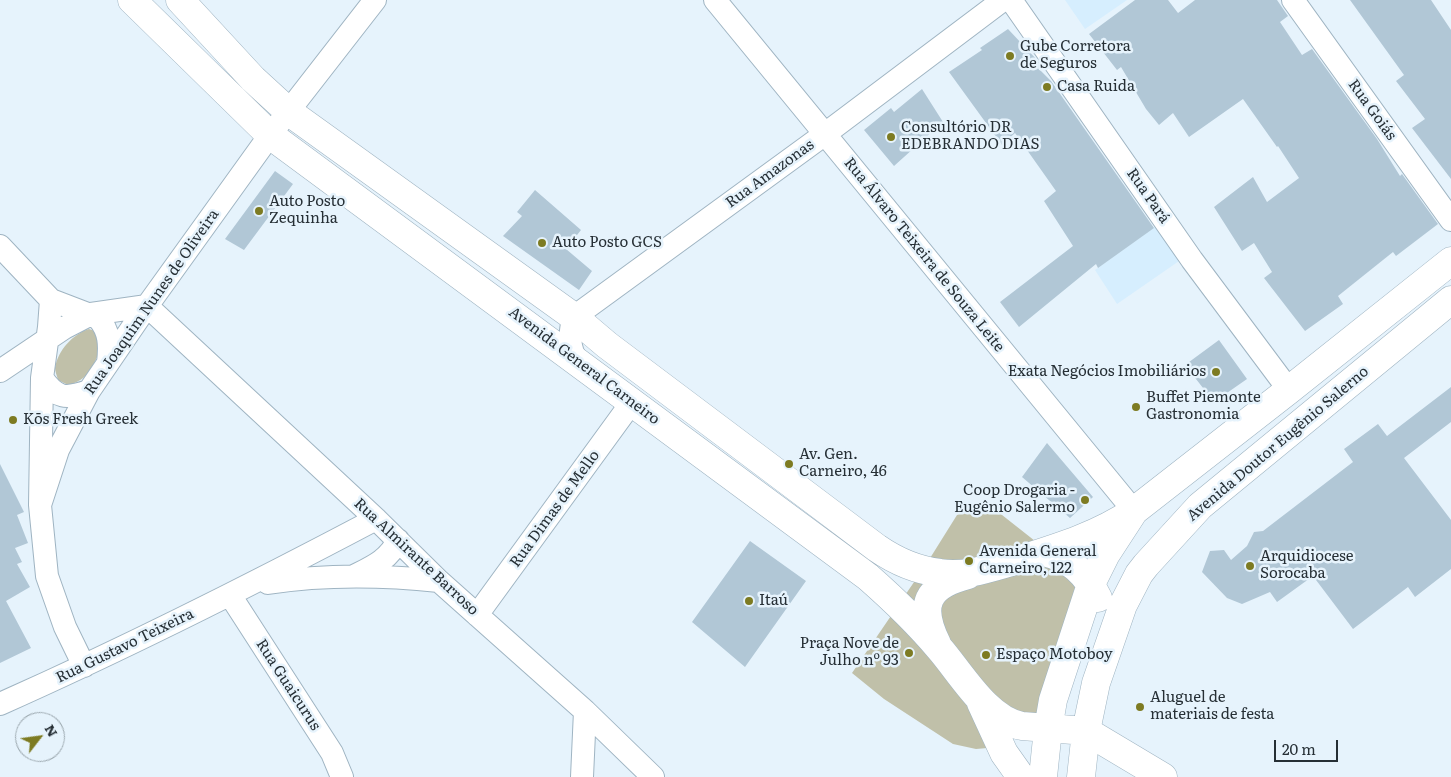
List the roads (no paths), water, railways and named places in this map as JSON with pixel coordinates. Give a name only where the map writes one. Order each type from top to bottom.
[{"type":"main road","name":"Avenida General Carneiro","points":[[132,0],[270,136],[853,564],[885,591],[939,648]]},
{"type":"main road","name":"Avenida General Carneiro","points":[[180,0],[253,79],[289,112],[574,317],[607,345],[877,548],[905,565],[915,568],[941,574],[974,573]]},
{"type":"main road","points":[[1162,777],[1086,731],[1014,725],[998,715],[978,697],[939,648],[926,616],[929,597],[945,583],[1044,552],[1115,524],[1289,390],[1451,261]]},
{"type":"main road","name":"Avenida Doutor Eugênio Salerno","points":[[1096,683],[1123,605],[1139,574],[1200,506],[1451,300]]},
{"type":"main road","points":[[1043,777],[1053,700],[1092,584],[1106,554],[1134,511]]},
{"type":"main road","points":[[1044,552],[1058,556],[1084,575],[1092,584],[1104,609],[1104,626],[1096,683],[1086,731],[1081,777]]},
{"type":"main road","points":[[978,697],[1004,753],[1021,777]]},
{"type":"street","points":[[270,136],[375,0]]},
{"type":"street","name":"Rua Álvaro Teixeira de Souza Leite","points":[[715,0],[1134,511]]},
{"type":"street","name":"Rua Amazonas","points":[[574,317],[825,134],[1002,0]]},
{"type":"street","name":"Rua Pará","points":[[1011,0],[1192,260],[1289,390]]},
{"type":"street","name":"Rua Goiás","points":[[1293,0],[1451,220]]},
{"type":"street","name":"Rua Joaquim Nunes de Oliveira","points":[[40,505],[58,450],[89,390],[147,306],[270,136]]},
{"type":"street","points":[[0,246],[51,300],[91,314],[103,323],[108,334],[110,346],[108,363]]},
{"type":"street","points":[[51,300],[42,378],[40,505],[47,576],[65,627],[84,666]]},
{"type":"street","points":[[0,371],[48,338],[91,314],[147,306]]},
{"type":"street","name":"Rua Almirante Barroso","points":[[147,306],[376,519],[439,581],[585,711],[653,777]]},
{"type":"street","points":[[574,317],[569,335],[572,354],[578,362]]},
{"type":"street","name":"Rua Almirante Barroso","points":[[130,330],[140,324],[154,324],[168,328],[179,336]]},
{"type":"street","points":[[0,375],[17,372],[29,373],[42,378],[54,394],[61,396],[73,396],[89,390]]},
{"type":"street","name":"Rua Dimas de Mello","points":[[477,615],[632,402]]},
{"type":"street","name":"Rua Gustavo Teixeira","points":[[0,704],[240,591],[376,519]]},
{"type":"street","points":[[354,577],[387,557],[394,550],[398,540]]},
{"type":"street","name":"Rua Gustavo Teixeira","points":[[240,591],[300,578],[403,577],[439,581]]},
{"type":"street","name":"Rua Guaicurus","points":[[240,591],[332,753],[342,777]]},
{"type":"street","points":[[582,777],[585,711]]},
{"type":"place","name":"Gube Corretora de Seguros","points":[[1010,56]]},
{"type":"place","name":"Casa Ruida","points":[[1047,87]]},
{"type":"place","name":"Consultório DR EDEBRANDO DIAS","points":[[891,137]]},
{"type":"place","name":"Auto Posto Zequinha","points":[[259,211]]},
{"type":"place","name":"Auto Posto GCS","points":[[542,243]]},
{"type":"place","name":"Exata Negócios Imobiliários","points":[[1216,372]]},
{"type":"place","name":"Buffet Piemonte Gastronomia","points":[[1136,407]]},
{"type":"place","name":"Kōs Fresh Greek","points":[[13,420]]},
{"type":"place","name":"Av. Gen. Carneiro, 46","points":[[789,464]]},
{"type":"place","name":"Coop Drogaria - Eugênio Salermo","points":[[1085,500]]},
{"type":"place","name":"Avenida General Carneiro, 122","points":[[969,561]]},
{"type":"place","name":"Arquidiocese Sorocaba","points":[[1250,566]]},
{"type":"place","name":"Itaú","points":[[749,601]]},
{"type":"place","name":"Praça Nove de Julho nº 93","points":[[909,653]]},
{"type":"place","name":"Espaço Motoboy","points":[[986,655]]},
{"type":"place","name":"Aluguel de materiais de festa","points":[[1140,707]]}]
